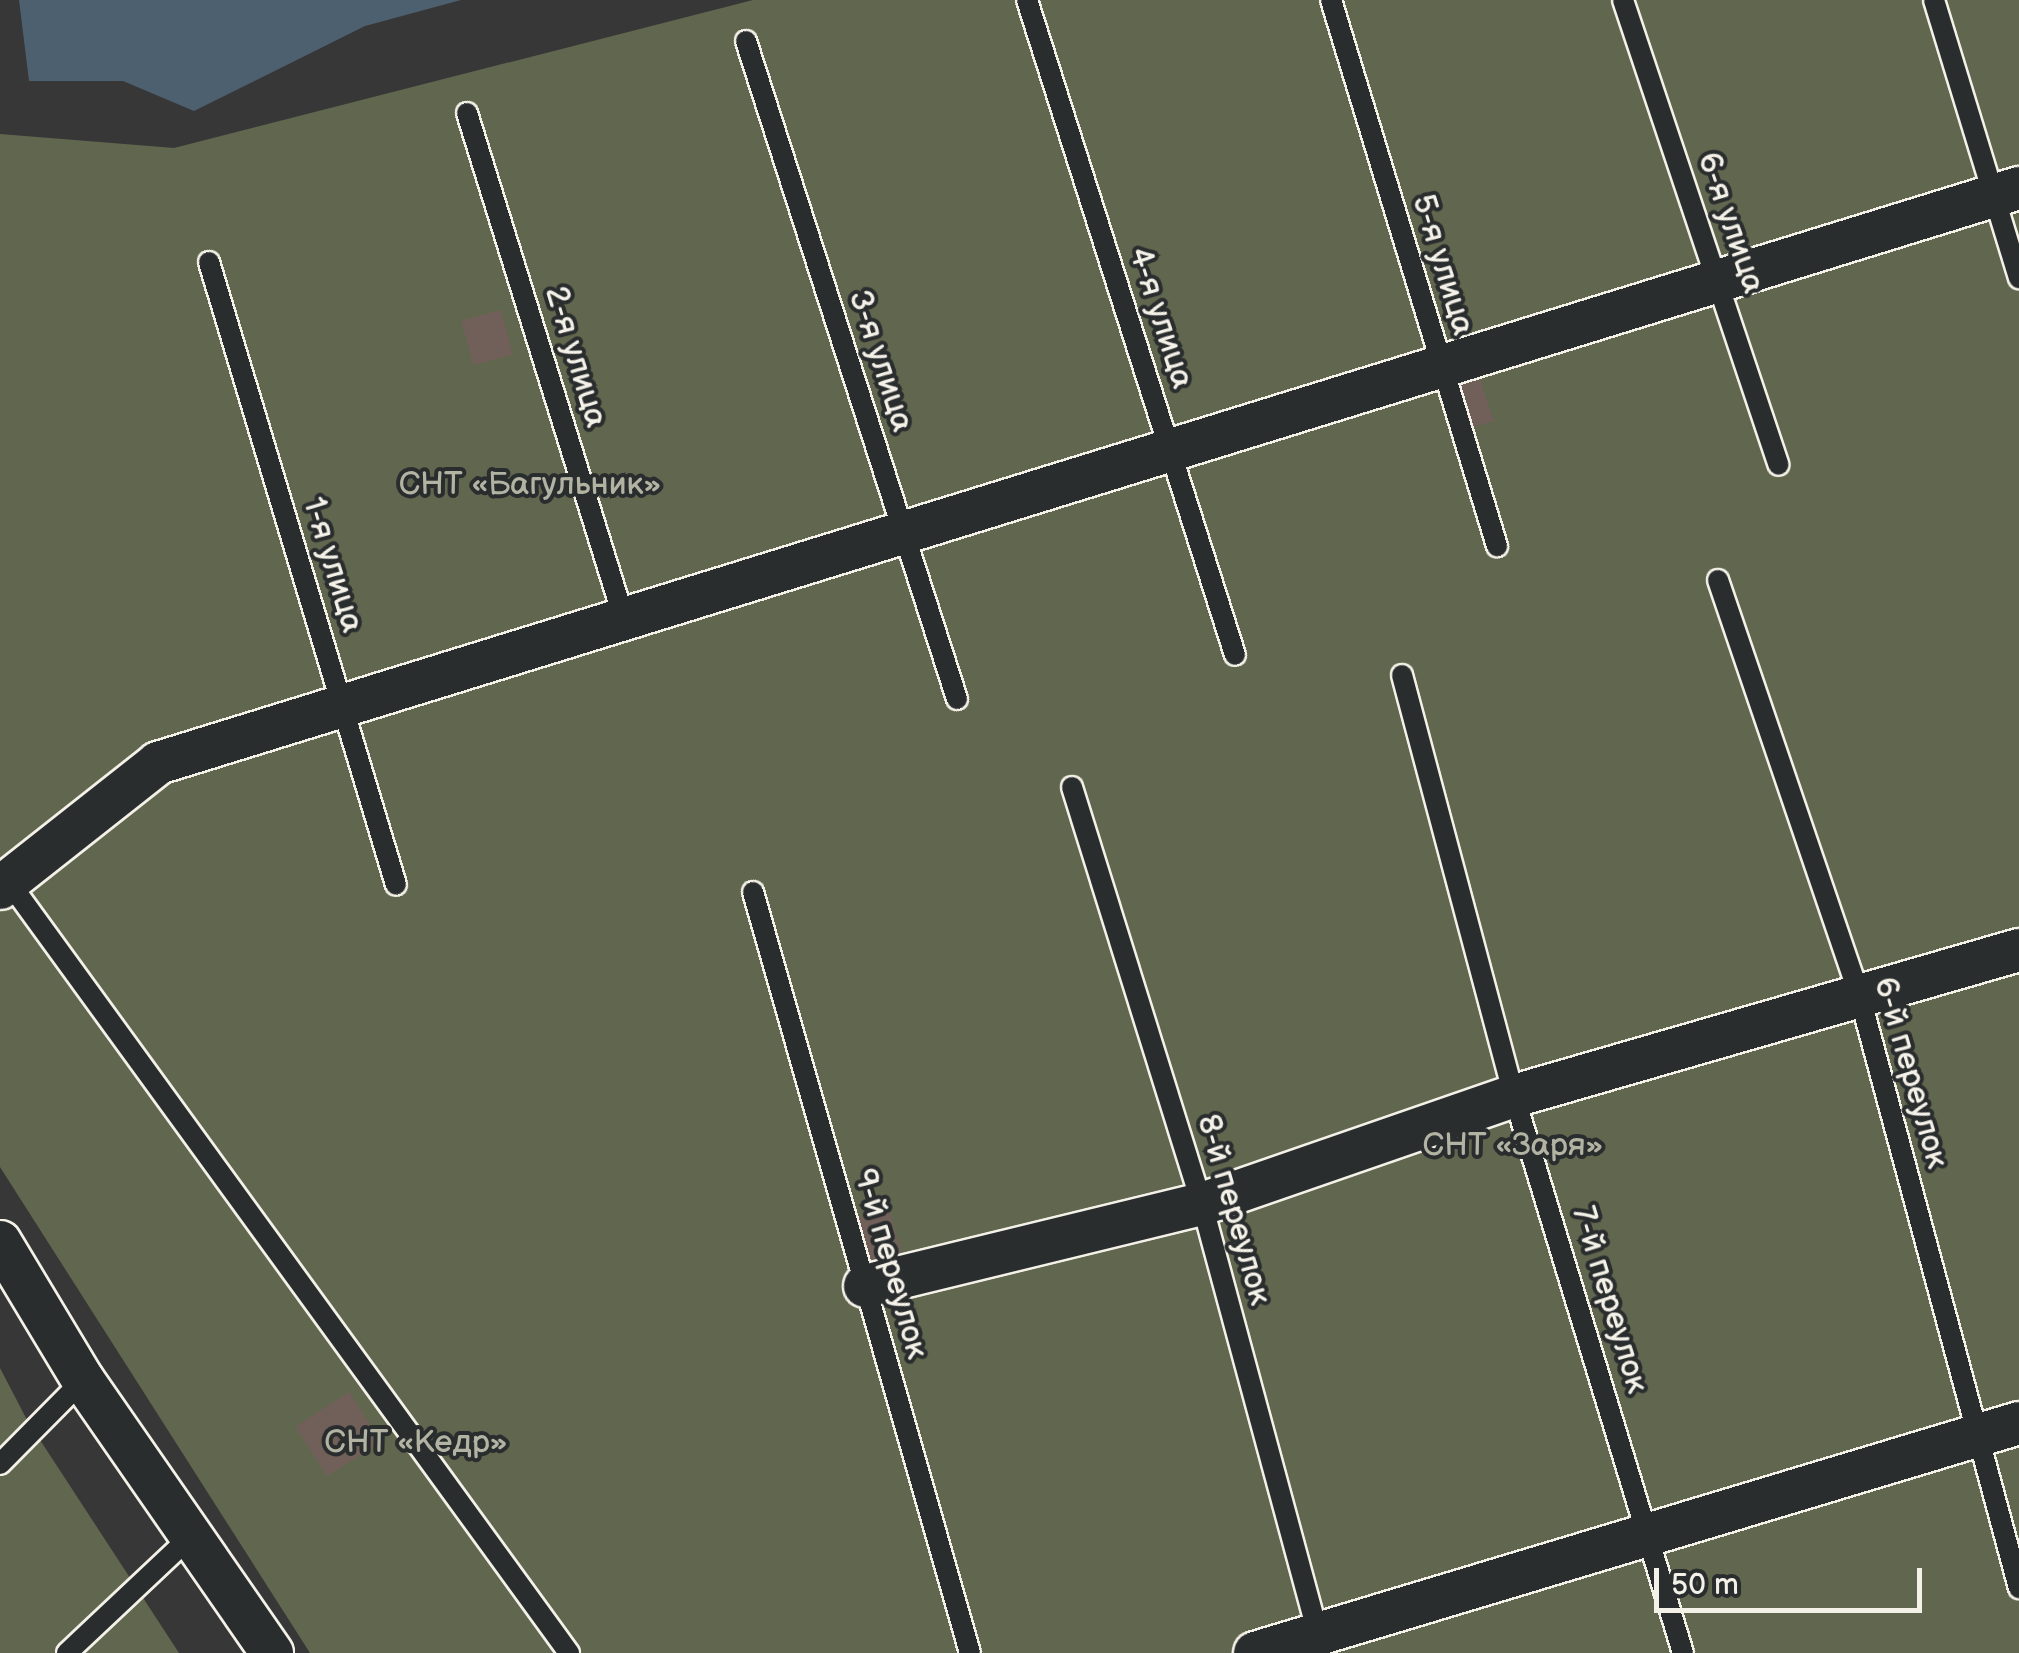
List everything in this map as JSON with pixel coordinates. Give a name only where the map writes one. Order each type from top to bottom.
[{"type":"street","points":[[2,879],[158,762],[2007,192]]},
{"type":"street","points":[[865,1286],[1202,1204],[1514,1096],[1860,1001],[2019,950]]},
{"type":"street","points":[[0,1242],[82,1380],[271,1653]]},
{"type":"street","points":[[1255,1653],[1320,1643],[1648,1532],[2000,1429]]},
{"type":"lane","name":"4-я улица","points":[[1027,0],[1236,655]]},
{"type":"lane","name":"5-я улица","points":[[1331,0],[1497,546]]},
{"type":"lane","name":"6-я улица","points":[[1623,0],[1779,465]]},
{"type":"lane","points":[[1934,0],[2007,192],[2019,278]]},
{"type":"lane","name":"3-я улица","points":[[746,42],[957,699]]},
{"type":"lane","name":"2-я улица","points":[[468,112],[624,618]]},
{"type":"lane","name":"1-я улица","points":[[209,262],[396,885]]},
{"type":"lane","name":"6-й переулок","points":[[1718,580],[2000,1429],[1980,1458],[2019,1588]]},
{"type":"lane","name":"7-й переулок","points":[[1402,675],[1514,1096],[1682,1653]]},
{"type":"lane","name":"8-й переулок","points":[[1072,787],[1202,1204],[1320,1643]]},
{"type":"lane","points":[[2,879],[568,1653]]},
{"type":"lane","name":"9-й переулок","points":[[753,892],[970,1653]]},
{"type":"lane","points":[[0,1464],[82,1380]]},
{"type":"lane","points":[[67,1653],[190,1536]]},
{"type":"green space","points":[[753,0],[2019,0],[2019,1653],[310,1653],[0,1167],[0,134],[174,148]]},
{"type":"green space","points":[[0,1368],[27,1420],[179,1653],[0,1653]]},
{"type":"water","points":[[19,0],[461,0],[365,26],[194,111],[123,81],[29,81]]},
{"type":"building","points":[[501,310],[513,354],[473,365],[461,321]]},
{"type":"building","points":[[1480,379],[1494,421],[1463,431],[1450,389]]},
{"type":"building","points":[[889,1209],[903,1258],[868,1268],[854,1219]]},
{"type":"building","points":[[349,1392],[381,1441],[327,1476],[295,1427]]},
{"type":"park label","name":"СНТ «Багульник»","points":[[530,485]]},
{"type":"park label","name":"СНТ «Заря»","points":[[1513,1146]]},
{"type":"park label","name":"СНТ «Кедр»","points":[[416,1443]]}]
